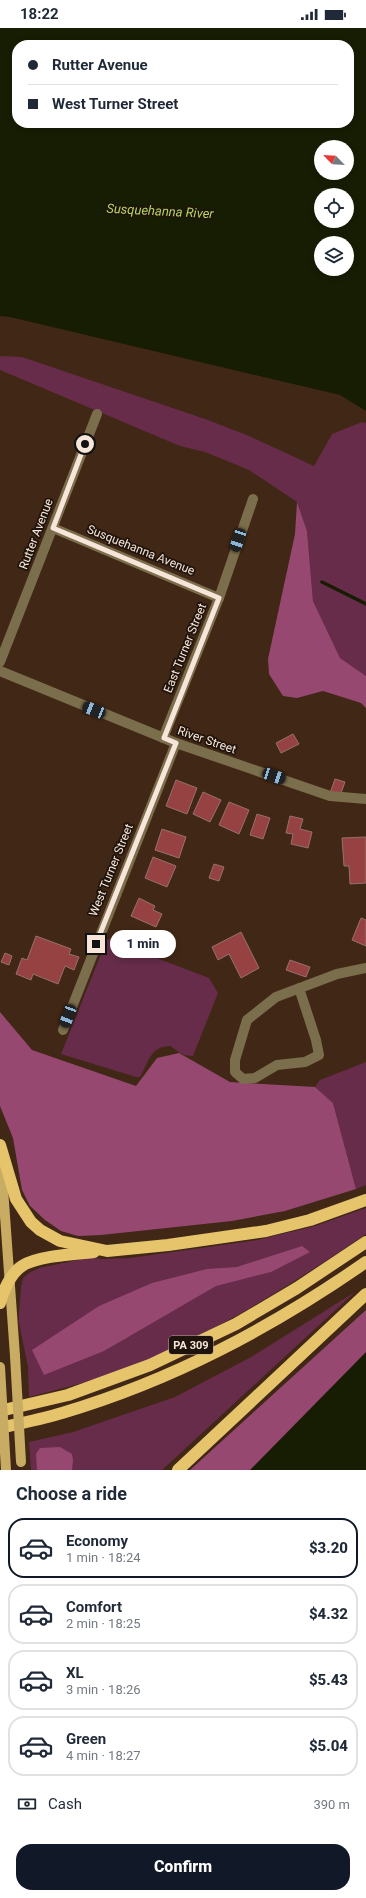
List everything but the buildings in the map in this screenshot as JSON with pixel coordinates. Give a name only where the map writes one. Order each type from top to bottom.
[{"type":"highway","points":[[0,1145],[13,1193],[23,1212],[31,1222],[40,1230],[60,1241],[107,1250]]},
{"type":"highway","points":[[0,1303],[9,1281],[22,1266],[42,1259],[107,1250],[168,1245],[266,1231],[310,1220],[366,1200]]},
{"type":"highway","name":"PA 309","points":[[0,1411],[68,1395],[150,1365],[236,1324],[297,1288],[366,1242]]},
{"type":"highway","name":"PA 309","points":[[0,1428],[69,1410],[142,1386],[202,1360],[285,1316],[366,1262]]},
{"type":"highway","points":[[178,1470],[366,1294]]},
{"type":"main road","points":[[0,1145],[22,1466]]},
{"type":"main road","points":[[0,1367],[6,1470]]},
{"type":"street","name":"Rutter Avenue","points":[[0,662],[97,414]]},
{"type":"street","name":"East Turner Street","points":[[164,738],[219,598],[253,499]]},
{"type":"street","name":"Susquehanna Avenue","points":[[53,528],[219,598]]},
{"type":"street","name":"River Street","points":[[0,671],[176,743],[330,796],[366,799]]},
{"type":"street","name":"West Turner Street","points":[[63,1030],[176,743]]},
{"type":"street","points":[[299,988],[316,1040],[319,1055],[305,1062],[277,1065],[256,1078],[243,1079],[235,1072],[235,1060],[247,1020],[276,997],[299,988],[337,974],[366,968]]},
{"type":"shaded area","points":[[0,356],[22,357],[208,420],[249,436],[314,466],[332,434],[362,422],[366,423],[366,676],[340,658],[313,601],[307,531],[297,502],[249,470],[205,452],[180,446],[0,370]]},
{"type":"shaded area","points":[[297,502],[307,531],[313,601],[340,658],[366,676],[366,708],[361,703],[323,691],[297,698],[283,696],[269,674],[268,659],[295,534]]},
{"type":"shaded area","points":[[107,939],[209,978],[218,993],[193,1056],[181,1054],[171,1046],[164,1047],[154,1052],[140,1077],[136,1077],[61,1054]]},
{"type":"shaded area","points":[[0,1012],[32,1050],[136,1086],[157,1058],[179,1053],[230,1082],[315,1087],[333,1103],[356,1189],[285,1211],[232,1221],[101,1235],[78,1236],[61,1231],[45,1220],[30,1206],[22,1190],[13,1138],[0,1106]]},
{"type":"shaded area","points":[[366,1062],[366,1185],[356,1189],[333,1103],[315,1087],[320,1080]]},
{"type":"shaded area","points":[[366,1208],[366,1234],[285,1287],[229,1320],[172,1349],[128,1368],[86,1382],[29,1397],[28,1367],[19,1323],[19,1313],[23,1278],[29,1273],[39,1268],[92,1257],[102,1259],[130,1258],[257,1240],[315,1226]]},
{"type":"shaded area","points":[[302,1246],[310,1252],[271,1272],[216,1286],[104,1351],[44,1375],[32,1350],[99,1306],[152,1283],[207,1269],[237,1267]]},
{"type":"shaded area","points":[[355,1292],[162,1470],[31,1470],[29,1442],[73,1432],[175,1397],[253,1356]]},
{"type":"shaded area","points":[[366,1310],[366,1470],[190,1470]]},
{"type":"shaded area","points":[[60,1447],[72,1454],[72,1470],[37,1470],[36,1454],[40,1448]]},
{"type":"water","name":"Susquehanna River","points":[[0,28],[366,28],[366,411],[340,395],[10,317],[0,316]]},
{"type":"water","points":[[366,1352],[366,1470],[250,1470]]},
{"type":"waterway","points":[[322,582],[366,604]]},
{"type":"route","points":[[85,444],[53,528],[219,598],[164,738],[176,743],[96,944]]}]
